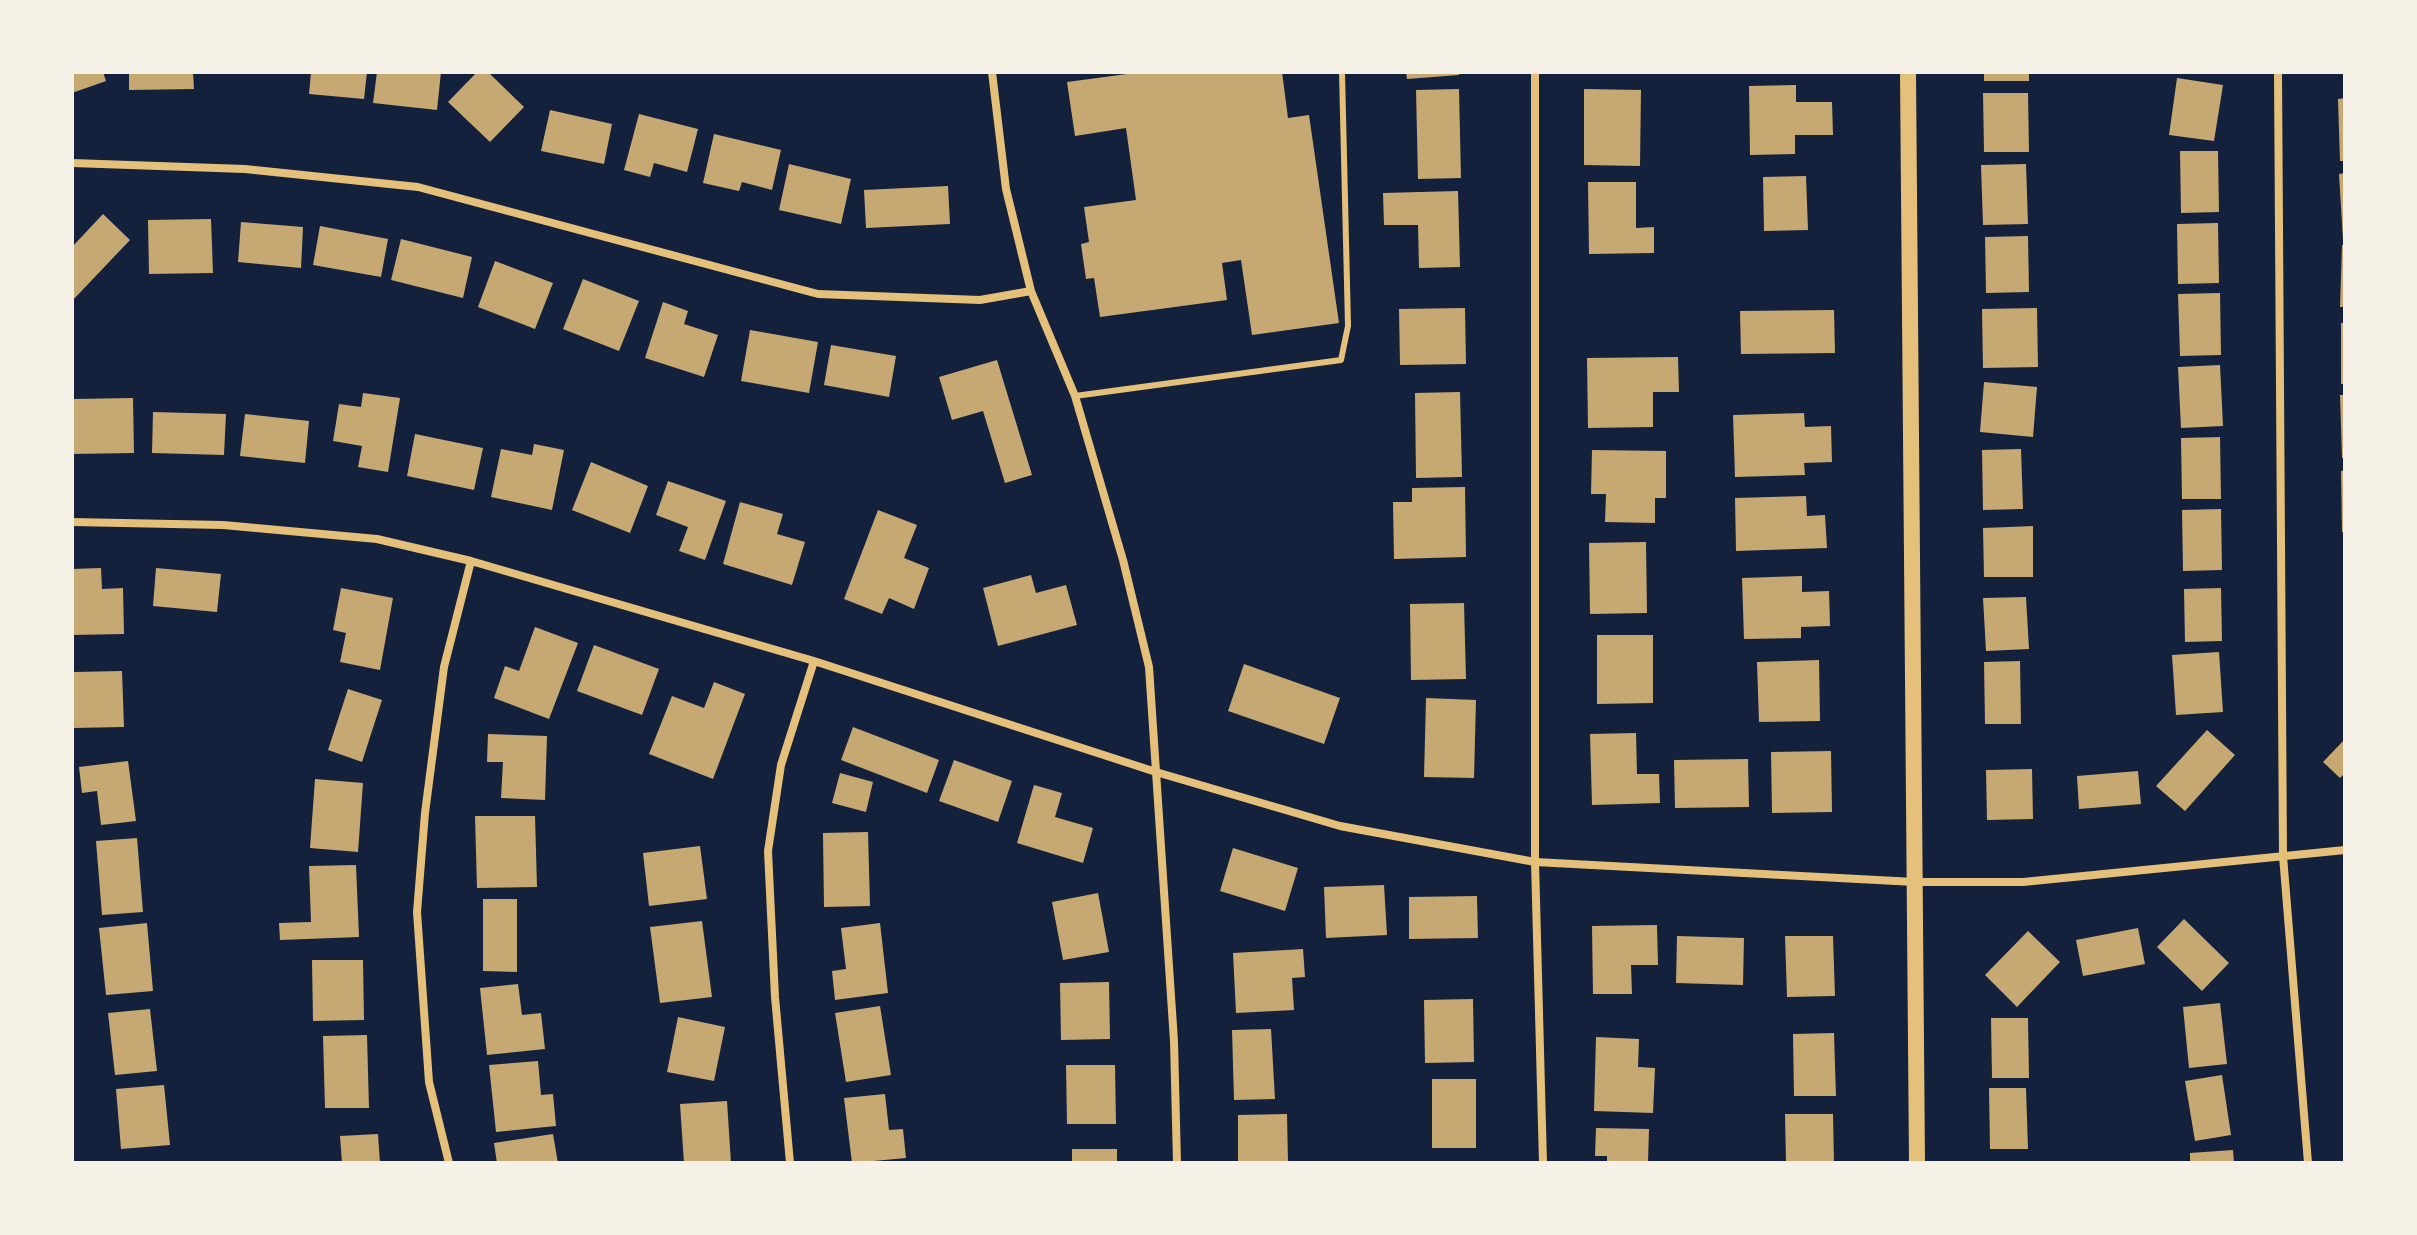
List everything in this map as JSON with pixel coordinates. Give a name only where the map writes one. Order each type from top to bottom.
[{"type":"main road","points":[[1908,72],[1917,1163]]},
{"type":"street","points":[[992,72],[1006,189],[1031,291],[1075,396],[1123,560],[1149,667],[1174,1041],[1177,1163]]},
{"type":"street","points":[[1535,72],[1535,862],[1543,1163]]},
{"type":"street","points":[[2278,72],[2283,856],[2308,1163]]},
{"type":"street","points":[[72,163],[245,169],[418,187],[818,294],[980,300],[1031,291]]},
{"type":"street","points":[[72,522],[223,525],[362,538],[471,561],[814,661],[1156,772],[1340,826],[1535,862],[1915,882],[2023,882],[2345,850]]},
{"type":"street","points":[[449,1163],[429,1082],[417,912],[425,813],[444,667],[471,561]]},
{"type":"street","points":[[790,1163],[775,997],[768,851],[781,765],[814,661]]},
{"type":"lane","points":[[1075,396],[1341,360],[1348,326],[1342,72]]},
{"type":"building","points":[[72,72],[103,72],[106,81],[72,93]]},
{"type":"building","points":[[129,72],[193,72],[194,89],[129,90]]},
{"type":"building","points":[[311,72],[367,72],[364,99],[309,94]]},
{"type":"building","points":[[377,72],[441,72],[437,110],[373,103]]},
{"type":"building","points":[[477,72],[488,72],[524,107],[490,142],[448,102]]},
{"type":"building","points":[[1142,72],[1282,72],[1288,118],[1309,115],[1339,323],[1252,335],[1241,260],[1222,263],[1227,300],[1100,317],[1094,278],[1086,279],[1081,244],[1089,242],[1084,207],[1136,200],[1126,128],[1075,136],[1067,82]]},
{"type":"building","points":[[1406,72],[1459,72],[1459,75],[1407,79]]},
{"type":"building","points":[[1984,72],[2029,72],[2029,81],[1984,81]]},
{"type":"building","points":[[2177,78],[2223,85],[2214,141],[2169,135]]},
{"type":"building","points":[[1796,85],[1796,102],[1832,102],[1833,135],[1795,135],[1795,154],[1750,155],[1749,86]]},
{"type":"building","points":[[1459,89],[1461,178],[1418,179],[1416,90]]},
{"type":"building","points":[[1584,89],[1641,90],[1640,166],[1584,165]]},
{"type":"building","points":[[1983,93],[2028,93],[2029,152],[1984,152]]},
{"type":"building","points":[[2345,98],[2345,161],[2340,161],[2338,99]]},
{"type":"building","points":[[550,110],[612,124],[604,164],[541,151]]},
{"type":"building","points":[[639,114],[698,129],[687,172],[654,163],[650,177],[624,170]]},
{"type":"building","points":[[714,134],[781,150],[772,190],[742,182],[739,191],[703,183]]},
{"type":"building","points":[[2180,151],[2218,151],[2219,212],[2181,213]]},
{"type":"building","points":[[789,164],[851,179],[841,224],[779,210]]},
{"type":"building","points":[[2026,164],[2028,224],[1983,225],[1981,165]]},
{"type":"building","points":[[2345,173],[2345,240],[2343,240],[2339,174]]},
{"type":"building","points":[[1806,176],[1808,230],[1764,231],[1763,177]]},
{"type":"building","points":[[1588,182],[1636,182],[1636,228],[1654,227],[1654,253],[1589,254]]},
{"type":"building","points":[[948,186],[950,224],[866,228],[864,190]]},
{"type":"building","points":[[1458,191],[1460,267],[1419,268],[1418,225],[1384,225],[1383,193]]},
{"type":"building","points":[[103,214],[130,240],[72,301],[72,247]]},
{"type":"building","points":[[211,219],[213,273],[149,274],[148,220]]},
{"type":"building","points":[[241,222],[303,227],[301,268],[238,262]]},
{"type":"building","points":[[2218,223],[2219,283],[2178,284],[2177,224]]},
{"type":"building","points":[[320,226],[388,239],[381,277],[313,265]]},
{"type":"building","points":[[2028,236],[2029,292],[1986,293],[1985,237]]},
{"type":"building","points":[[401,239],[472,257],[463,298],[391,280]]},
{"type":"building","points":[[2342,245],[2345,245],[2345,307],[2340,307]]},
{"type":"building","points":[[495,261],[553,283],[535,329],[478,307]]},
{"type":"building","points":[[583,279],[639,301],[619,351],[563,329]]},
{"type":"building","points":[[2220,293],[2221,355],[2180,356],[2178,294]]},
{"type":"building","points":[[663,302],[688,311],[684,324],[718,335],[704,377],[645,358]]},
{"type":"building","points":[[1465,308],[1466,364],[1400,365],[1399,309]]},
{"type":"building","points":[[2037,308],[2038,367],[1983,368],[1982,309]]},
{"type":"building","points":[[1834,310],[1835,353],[1741,354],[1740,311]]},
{"type":"building","points":[[2341,323],[2345,323],[2345,384],[2341,384]]},
{"type":"building","points":[[750,330],[818,342],[809,393],[741,381]]},
{"type":"building","points":[[831,345],[896,356],[889,397],[824,385]]},
{"type":"building","points":[[1678,357],[1679,392],[1653,392],[1653,427],[1588,428],[1587,358]]},
{"type":"building","points":[[997,360],[1032,475],[1005,483],[983,411],[952,420],[939,377]]},
{"type":"building","points":[[2220,365],[2223,426],[2181,428],[2178,367]]},
{"type":"building","points":[[1984,382],[2037,387],[2033,437],[1980,432]]},
{"type":"building","points":[[1460,392],[1462,477],[1416,478],[1415,393]]},
{"type":"building","points":[[363,393],[400,398],[388,472],[358,467],[362,446],[333,441],[339,404],[361,407]]},
{"type":"building","points":[[2340,395],[2345,395],[2345,458],[2342,458]]},
{"type":"building","points":[[133,398],[134,453],[72,454],[72,399]]},
{"type":"building","points":[[153,412],[226,414],[224,455],[152,453]]},
{"type":"building","points":[[1804,413],[1805,427],[1831,426],[1832,462],[1804,463],[1805,475],[1735,477],[1733,415]]},
{"type":"building","points":[[245,414],[309,421],[305,463],[240,456]]},
{"type":"building","points":[[415,434],[483,448],[474,490],[407,476]]},
{"type":"building","points":[[2220,437],[2221,499],[2182,499],[2181,438]]},
{"type":"building","points":[[534,444],[564,450],[552,510],[491,497],[501,449],[532,455]]},
{"type":"building","points":[[2021,449],[2023,509],[1983,510],[1982,450]]},
{"type":"building","points":[[1592,450],[1666,451],[1666,498],[1655,498],[1655,523],[1605,522],[1606,494],[1591,494]]},
{"type":"building","points":[[591,462],[648,486],[630,533],[572,510]]},
{"type":"building","points":[[2345,470],[2345,532],[2342,532],[2341,471]]},
{"type":"building","points":[[668,481],[726,501],[705,560],[679,551],[688,527],[656,515]]},
{"type":"building","points":[[1465,487],[1466,557],[1394,559],[1393,502],[1412,502],[1412,488]]},
{"type":"building","points":[[1806,496],[1807,516],[1825,515],[1827,548],[1736,551],[1735,498]]},
{"type":"building","points":[[740,502],[783,514],[777,534],[805,542],[792,585],[723,564]]},
{"type":"building","points":[[2221,509],[2222,570],[2183,571],[2182,510]]},
{"type":"building","points":[[878,510],[917,525],[904,558],[929,568],[914,609],[889,598],[882,614],[844,599]]},
{"type":"building","points":[[2033,526],[2033,577],[1984,577],[1983,528]]},
{"type":"building","points":[[1646,542],[1647,613],[1590,614],[1589,543]]},
{"type":"building","points":[[101,568],[102,589],[123,588],[124,634],[72,635],[72,569]]},
{"type":"building","points":[[156,568],[221,574],[217,612],[153,606]]},
{"type":"building","points":[[1031,575],[1036,593],[1066,585],[1077,625],[998,646],[983,588]]},
{"type":"building","points":[[1802,576],[1802,592],[1829,591],[1830,626],[1801,627],[1801,638],[1744,639],[1742,578]]},
{"type":"building","points":[[341,588],[393,598],[380,670],[340,662],[346,633],[333,630]]},
{"type":"building","points":[[2221,588],[2222,641],[2185,642],[2184,589]]},
{"type":"building","points":[[2026,597],[2029,649],[1986,651],[1983,598]]},
{"type":"building","points":[[1464,603],[1466,679],[1411,680],[1410,604]]},
{"type":"building","points":[[535,627],[578,643],[549,719],[494,698],[505,666],[519,671]]},
{"type":"building","points":[[1597,635],[1653,635],[1653,703],[1597,704]]},
{"type":"building","points":[[594,645],[659,669],[642,715],[577,691]]},
{"type":"building","points":[[2219,652],[2223,712],[2176,715],[2172,655]]},
{"type":"building","points":[[1819,660],[1820,721],[1759,722],[1757,662]]},
{"type":"building","points":[[2020,661],[2021,724],[1985,724],[1984,662]]},
{"type":"building","points":[[1244,664],[1340,698],[1324,744],[1228,711]]},
{"type":"building","points":[[122,671],[124,727],[73,728],[73,672]]},
{"type":"building","points":[[714,682],[745,694],[713,779],[649,754],[672,696],[704,708]]},
{"type":"building","points":[[348,689],[382,700],[362,762],[328,750]]},
{"type":"building","points":[[1426,698],[1476,700],[1474,778],[1424,777]]},
{"type":"building","points":[[853,727],[939,760],[927,793],[841,760]]},
{"type":"building","points":[[2207,730],[2235,755],[2185,811],[2156,786]]},
{"type":"building","points":[[1636,733],[1637,774],[1659,774],[1660,803],[1592,805],[1590,734]]},
{"type":"building","points":[[488,734],[547,736],[545,800],[501,798],[503,762],[487,762]]},
{"type":"building","points":[[2345,739],[2345,773],[2340,778],[2323,762]]},
{"type":"building","points":[[1831,751],[1832,812],[1772,813],[1771,752]]},
{"type":"building","points":[[1748,759],[1749,807],[1675,808],[1674,760]]},
{"type":"building","points":[[954,760],[1012,781],[998,822],[939,801]]},
{"type":"building","points":[[128,761],[136,821],[101,825],[97,791],[82,793],[79,767]]},
{"type":"building","points":[[2032,769],[2033,819],[1987,820],[1986,770]]},
{"type":"building","points":[[2138,771],[2141,804],[2079,809],[2077,776]]},
{"type":"building","points":[[840,773],[873,782],[866,812],[832,803]]},
{"type":"building","points":[[315,779],[363,783],[358,852],[310,848]]},
{"type":"building","points":[[1034,785],[1062,793],[1055,817],[1093,828],[1083,863],[1017,843]]},
{"type":"building","points":[[475,816],[535,816],[537,887],[477,888]]},
{"type":"building","points":[[868,832],[870,906],[824,907],[823,833]]},
{"type":"building","points":[[137,838],[143,912],[102,915],[96,841]]},
{"type":"building","points":[[700,846],[707,899],[649,906],[643,853]]},
{"type":"building","points":[[1233,848],[1298,868],[1285,911],[1220,891]]},
{"type":"building","points":[[356,865],[359,937],[280,940],[279,923],[311,922],[309,866]]},
{"type":"building","points":[[1384,885],[1387,935],[1326,938],[1324,887]]},
{"type":"building","points":[[1098,893],[1109,952],[1063,960],[1052,902]]},
{"type":"building","points":[[1477,896],[1478,938],[1409,939],[1409,897]]},
{"type":"building","points":[[483,899],[517,899],[517,972],[483,971]]},
{"type":"building","points":[[2184,919],[2229,963],[2202,991],[2157,947]]},
{"type":"building","points":[[702,921],[712,997],[660,1003],[650,927]]},
{"type":"building","points":[[147,923],[153,991],[106,995],[99,928]]},
{"type":"building","points":[[880,923],[888,993],[835,1000],[832,971],[846,969],[841,928]]},
{"type":"building","points":[[1657,925],[1658,965],[1631,965],[1632,994],[1593,994],[1592,926]]},
{"type":"building","points":[[2138,928],[2145,964],[2083,976],[2076,940]]},
{"type":"building","points":[[2028,931],[2060,962],[2017,1007],[1985,975]]},
{"type":"building","points":[[1677,936],[1744,938],[1743,985],[1676,983]]},
{"type":"building","points":[[1785,936],[1833,936],[1835,996],[1787,997]]},
{"type":"building","points":[[1303,949],[1305,977],[1292,978],[1294,1010],[1236,1013],[1233,953]]},
{"type":"building","points":[[312,960],[363,960],[364,1020],[313,1021]]},
{"type":"building","points":[[1109,982],[1110,1039],[1061,1040],[1060,983]]},
{"type":"building","points":[[518,984],[522,1015],[541,1013],[545,1049],[487,1055],[480,988]]},
{"type":"building","points":[[1473,999],[1474,1062],[1425,1063],[1424,1000]]},
{"type":"building","points":[[2220,1003],[2227,1064],[2189,1068],[2183,1007]]},
{"type":"building","points":[[880,1006],[891,1075],[846,1082],[835,1013]]},
{"type":"building","points":[[150,1009],[157,1071],[115,1075],[108,1013]]},
{"type":"building","points":[[678,1017],[725,1027],[714,1081],[667,1072]]},
{"type":"building","points":[[1991,1018],[2028,1018],[2029,1078],[1992,1078]]},
{"type":"building","points":[[1271,1029],[1275,1099],[1234,1100],[1232,1030]]},
{"type":"building","points":[[1834,1033],[1836,1096],[1794,1096],[1793,1034]]},
{"type":"building","points":[[367,1035],[369,1108],[325,1108],[323,1036]]},
{"type":"building","points":[[1596,1037],[1639,1039],[1638,1067],[1655,1068],[1653,1113],[1594,1111]]},
{"type":"building","points":[[538,1061],[541,1095],[553,1094],[556,1126],[496,1132],[489,1065]]},
{"type":"building","points":[[1066,1065],[1115,1065],[1116,1124],[1067,1124]]},
{"type":"building","points":[[2222,1075],[2231,1135],[2195,1141],[2185,1081]]},
{"type":"building","points":[[1432,1079],[1476,1079],[1476,1148],[1432,1148]]},
{"type":"building","points":[[164,1085],[170,1145],[121,1149],[116,1089]]},
{"type":"building","points":[[1989,1088],[2026,1088],[2028,1149],[1990,1149]]},
{"type":"building","points":[[885,1094],[889,1130],[903,1129],[906,1158],[852,1163],[844,1098]]},
{"type":"building","points":[[727,1101],[731,1163],[684,1163],[680,1104]]},
{"type":"building","points":[[1287,1114],[1288,1163],[1238,1163],[1238,1115]]},
{"type":"building","points":[[1785,1114],[1833,1114],[1834,1163],[1786,1163]]},
{"type":"building","points":[[1596,1128],[1649,1129],[1648,1163],[1607,1163],[1607,1156],[1595,1156]]},
{"type":"building","points":[[378,1134],[380,1163],[342,1163],[340,1136]]},
{"type":"building","points":[[553,1134],[558,1163],[497,1163],[494,1143]]},
{"type":"building","points":[[1072,1149],[1117,1149],[1117,1163],[1072,1163]]},
{"type":"building","points":[[2233,1150],[2234,1163],[2190,1163],[2190,1153]]}]
